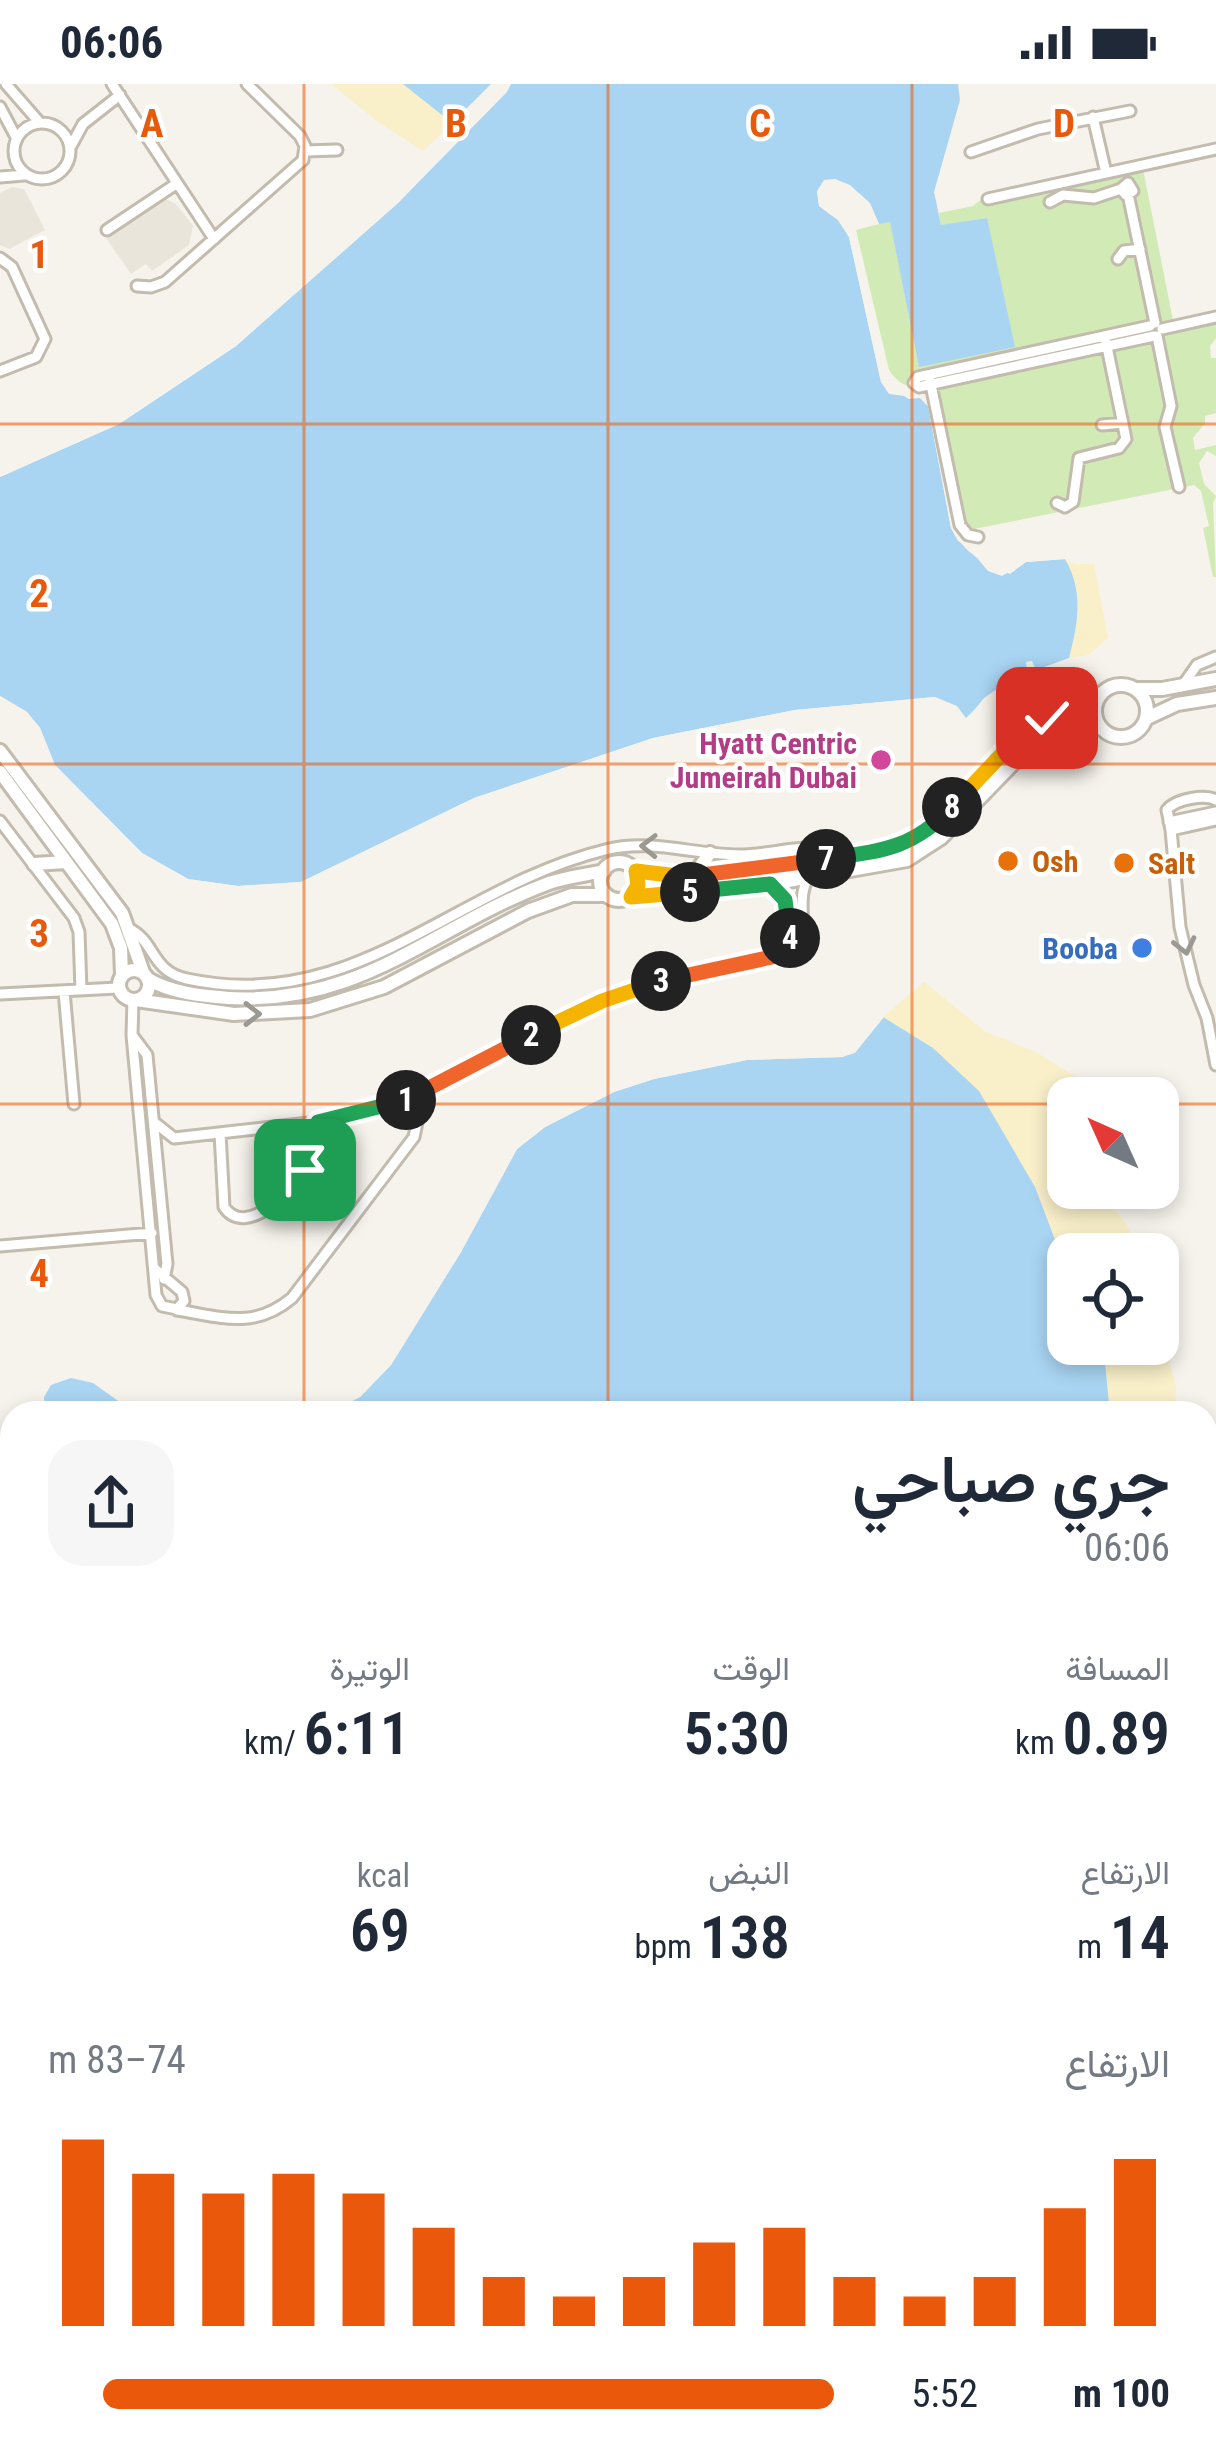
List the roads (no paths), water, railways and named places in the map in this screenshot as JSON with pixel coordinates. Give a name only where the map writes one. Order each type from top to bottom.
[{"type":"street","points":[[5,84],[40,123]]},
{"type":"street","points":[[112,84],[214,239]]},
{"type":"street","points":[[137,286],[165,282],[303,160],[303,141],[247,84]]},
{"type":"street","points":[[0,176],[54,176],[66,165],[83,124],[120,95]]},
{"type":"street","points":[[0,107],[17,139]]},
{"type":"street","points":[[971,152],[1024,133],[1130,111]]},
{"type":"street","points":[[1093,117],[1106,173]]},
{"type":"street","points":[[0,176],[27,128],[40,123],[83,124]]},
{"type":"street","points":[[53,125],[65,134],[70,149]]},
{"type":"street","points":[[292,130],[299,150],[292,170]]},
{"type":"street","points":[[988,199],[1216,148]]},
{"type":"street","points":[[305,151],[337,150]]},
{"type":"street","points":[[14,153],[20,169],[29,176]]},
{"type":"street","points":[[107,230],[176,184]]},
{"type":"street","points":[[1049,202],[1063,195],[1089,199],[1125,192],[1171,403],[1165,427],[1179,487]]},
{"type":"street","points":[[1118,259],[1124,251],[1140,249]]},
{"type":"street","points":[[0,261],[16,277],[41,329],[43,349],[0,371]]},
{"type":"street","points":[[978,537],[968,535],[960,525],[929,380],[1216,317]]},
{"type":"street","points":[[1057,503],[1066,507],[1073,502],[1078,458],[1122,446],[1126,439],[1106,341]]},
{"type":"street","points":[[1102,425],[1123,423]]},
{"type":"street","points":[[1183,685],[1197,665],[1216,657]]},
{"type":"street","points":[[0,994],[81,990],[120,982],[132,970],[203,995],[286,996],[364,977],[545,885],[604,871],[620,862],[636,871],[692,877],[879,852],[922,835],[1025,730],[1047,718],[1097,700],[1114,686],[1154,691],[1216,679]]},
{"type":"street","points":[[1137,689],[1146,702],[1147,718]]},
{"type":"street","points":[[1097,700],[1099,725],[1124,737],[1140,729],[1147,718],[1177,704],[1216,698]]},
{"type":"street","points":[[0,772],[116,932],[125,998],[234,1014],[310,1010],[383,987],[478,935],[572,895],[605,895],[618,901],[894,864],[919,855],[941,838],[1038,738],[1069,724],[1099,725]]},
{"type":"street","points":[[0,751],[111,898],[145,976],[147,992],[135,1000],[131,1035],[157,1299],[162,1306],[222,1320],[250,1320],[292,1298],[414,1137],[419,1113],[412,1098]]},
{"type":"street","points":[[1216,800],[1209,796],[1170,804],[1180,927],[1216,1065]]},
{"type":"street","points":[[1170,826],[1216,816]]},
{"type":"street","points":[[0,820],[76,925],[81,990]]},
{"type":"street","points":[[128,928],[141,936],[157,963],[175,976],[235,985],[271,984],[309,980],[361,964],[546,869],[610,848],[653,844],[748,855],[824,846],[847,856]]},
{"type":"street","points":[[692,877],[710,853]]},
{"type":"street","points":[[34,863],[66,862]]},
{"type":"street","points":[[604,871],[600,881],[605,895]]},
{"type":"street","points":[[631,897],[638,885],[636,871]]},
{"type":"street","points":[[157,1157],[174,1138],[318,1122],[412,1098],[602,1001],[685,974],[794,952],[802,940],[800,895],[808,878]]},
{"type":"street","points":[[770,884],[785,900],[792,931],[785,948],[772,957]]},
{"type":"street","points":[[448,932],[456,913]]},
{"type":"street","points":[[64,991],[74,1104]]},
{"type":"street","points":[[131,1035],[147,1055],[167,1264],[164,1279]]},
{"type":"street","points":[[154,1122],[174,1138]]},
{"type":"street","points":[[220,1133],[224,1207],[230,1216],[245,1221],[301,1176],[314,1151],[318,1122]]},
{"type":"street","points":[[0,1246],[152,1233]]},
{"type":"street","points":[[155,1269],[202,1314]]},
{"type":"street","points":[[173,1310],[182,1304],[184,1294]]},
{"type":"water","points":[[403,84],[491,84],[452,123]]},
{"type":"water","points":[[511,84],[958,84],[960,100],[934,192],[941,225],[987,218],[1015,347],[919,367],[890,222],[879,224],[869,203],[835,179],[817,191],[819,206],[838,220],[849,237],[881,382],[928,406],[956,537],[976,557],[1010,574],[1026,562],[1065,559],[1078,608],[1069,658],[1036,670],[1032,661],[1026,662],[1027,669],[984,698],[967,719],[935,697],[795,710],[653,738],[474,798],[301,882],[238,886],[188,879],[142,853],[55,765],[40,728],[27,712],[0,696],[0,477],[119,424],[236,346],[398,203]]},
{"type":"water","points":[[883,1017],[933,1048],[979,1091],[1035,1187],[1052,1233],[1047,1233],[1047,1365],[1105,1365],[1109,1401],[352,1401],[391,1365],[517,1149],[545,1127],[614,1092],[654,1079],[747,1060],[842,1057],[855,1052]]},
{"type":"water","points":[[71,1378],[93,1383],[118,1401],[44,1401],[51,1385]]},
{"type":"place","name":"Hyatt Centric Jumeirah Dubai","points":[[881,760]]},
{"type":"place","name":"Osh","points":[[1008,861]]},
{"type":"place","name":"Salt","points":[[1124,863]]},
{"type":"place","name":"Booba","points":[[1142,948]]}]
